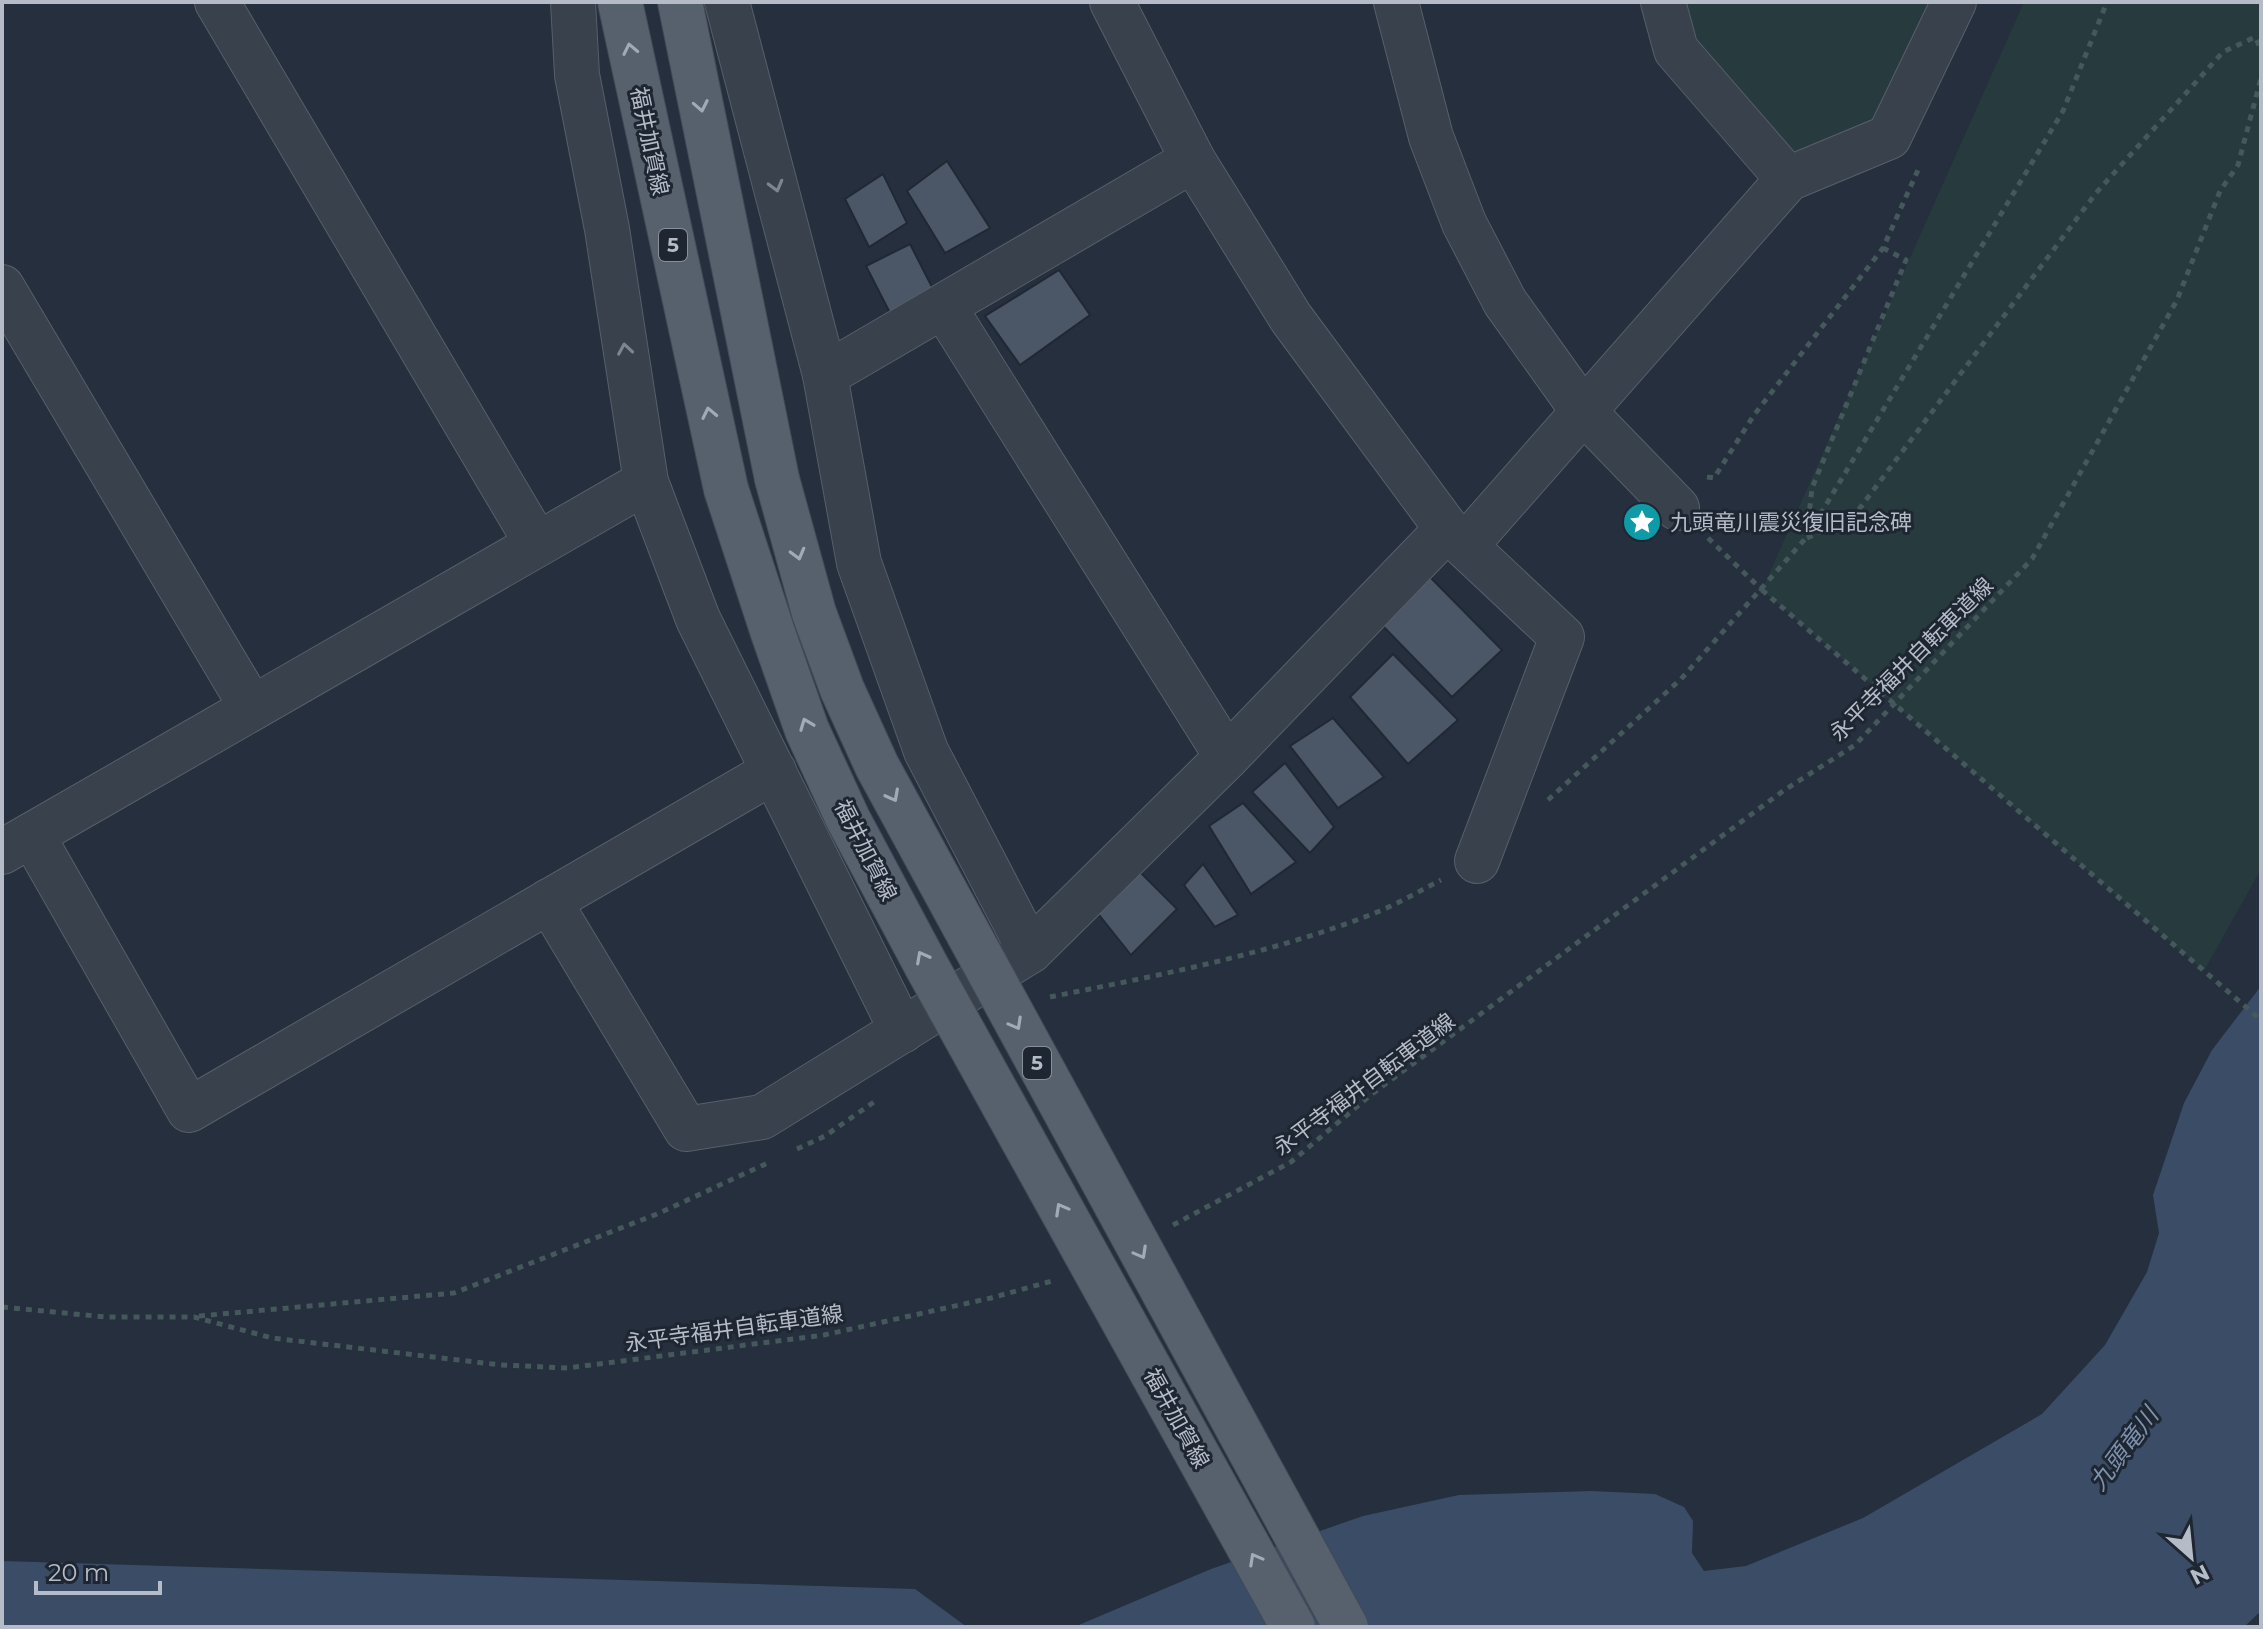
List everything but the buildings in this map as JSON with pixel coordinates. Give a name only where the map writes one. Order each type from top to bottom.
[{"type":"main road","name":"福井加賀線","points":[[620,2],[726,489],[807,730],[848,819],[927,967],[1293,1627]]},
{"type":"main road","name":"5","points":[[680,2],[777,479],[814,613],[842,689],[877,766],[1346,1627]]},
{"type":"street","points":[[217,2],[537,544]]},
{"type":"street","points":[[573,2],[577,75],[607,229],[646,482],[698,619],[902,1031]]},
{"type":"street","points":[[727,2],[825,375],[859,563],[926,751],[1030,951]]},
{"type":"street","points":[[1112,2],[1193,160],[1291,318],[1457,537],[1562,637],[1477,861]]},
{"type":"street","points":[[1396,2],[1431,137],[1464,223],[1505,302],[1583,411],[1689,493]]},
{"type":"street","points":[[1663,2],[1676,50],[1788,179]]},
{"type":"street","points":[[549,901],[686,1129],[762,1117],[1030,951],[1583,411],[1788,179],[1889,137],[1954,2]]},
{"type":"street","points":[[825,375],[1193,160]]},
{"type":"street","points":[[2,287],[252,708]]},
{"type":"street","points":[[944,307],[1227,757]]},
{"type":"street","points":[[646,482],[17,844],[189,1110],[774,771]]},
{"type":"path","points":[[1762,590],[1806,538],[2063,111],[2107,2]]},
{"type":"path","points":[[1806,538],[1854,516],[2096,193],[2223,52],[2255,37],[2261,49]]},
{"type":"path","name":"永平寺福井自転車道線","points":[[1166,1229],[1291,1162],[1372,1094],[1783,791],[1855,745],[2022,570],[2032,559],[2177,300],[2220,191],[2238,165],[2261,78]]},
{"type":"path","points":[[1923,159],[1883,248],[1754,415],[1714,478],[1689,493],[1762,590],[2261,1020]]},
{"type":"path","points":[[1806,538],[1812,488],[1906,260],[1883,248]]},
{"type":"path","name":"永平寺福井自転車道線","points":[[2,1307],[106,1317],[194,1317],[272,1338],[501,1365],[568,1368],[824,1335],[991,1298],[1067,1277]]},
{"type":"green space","points":[[1663,2],[1947,2],[1881,130],[1788,179]]},
{"type":"green space","points":[[2024,2],[2261,2],[2261,869],[2204,971],[1762,590]]},
{"type":"water","name":"九頭竜川","points":[[2261,986],[2261,1611],[2244,1627],[1074,1627],[1211,1569],[1363,1516],[1459,1495],[1592,1491],[1655,1494],[1684,1507],[1693,1521],[1692,1553],[1704,1571],[1746,1566],[1863,1518],[2042,1414],[2105,1345],[2147,1272],[2159,1233],[2153,1195],[2184,1103],[2212,1050]]},
{"type":"water","points":[[2,1561],[915,1589],[967,1627],[2,1627]]},
{"type":"place","name":"九頭竜川震災復旧記念碑","points":[[1642,522]]}]
